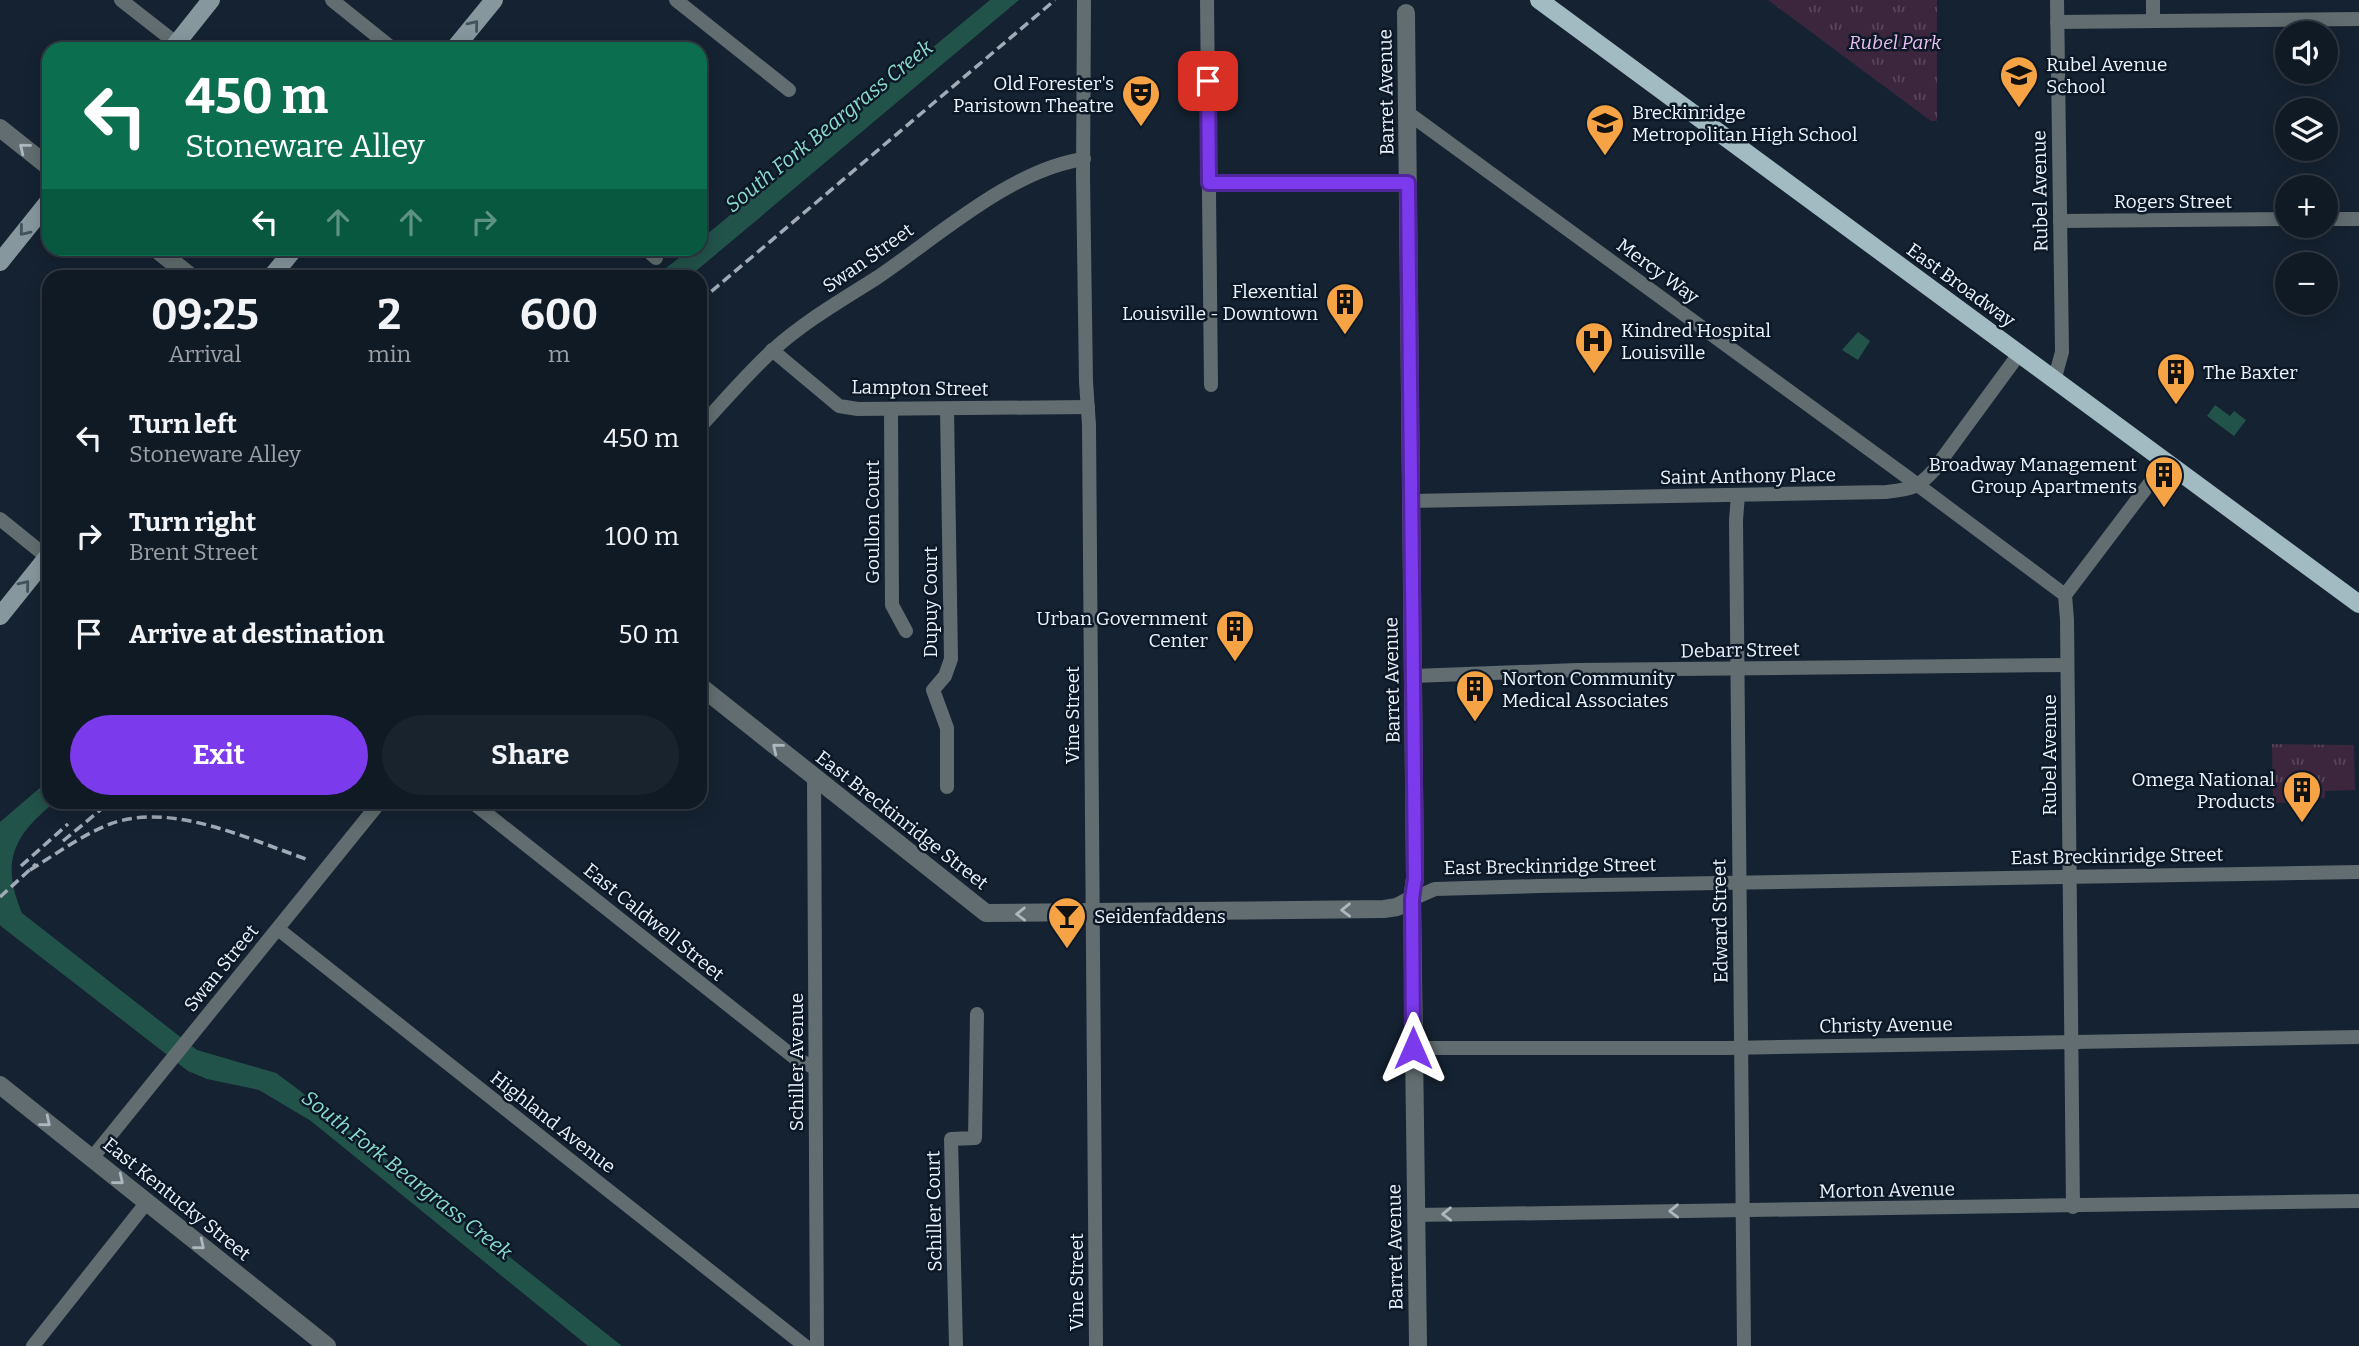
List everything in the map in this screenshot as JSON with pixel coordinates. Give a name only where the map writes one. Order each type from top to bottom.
[{"type":"main road","points":[[177,42],[211,0]]},
{"type":"main road","points":[[460,42],[494,0]]},
{"type":"main road","name":"East Broadway","points":[[1539,0],[2359,604]]},
{"type":"main road","points":[[0,262],[42,210]]},
{"type":"main road","points":[[277,270],[288,256]]},
{"type":"main road","points":[[0,616],[42,564]]},
{"type":"street","points":[[121,0],[169,42]]},
{"type":"street","points":[[332,0],[384,42]]},
{"type":"street","points":[[676,0],[789,90]]},
{"type":"street","name":"Vine Street","points":[[1084,0],[1096,1346]]},
{"type":"street","points":[[1207,0],[1211,385]]},
{"type":"street","name":"Rubel Avenue","points":[[2054,381],[2062,352],[2057,0]]},
{"type":"street","points":[[2153,0],[2153,21]]},
{"type":"street","name":"Barret Avenue","points":[[1407,4],[1415,878],[1412,899],[1413,1048],[1418,1346]]},
{"type":"street","points":[[2057,22],[2359,19]]},
{"type":"street","name":"Mercy Way","points":[[1408,113],[1920,486],[2064,595]]},
{"type":"street","points":[[0,128],[42,161]]},
{"type":"street","name":"Swan Street","points":[[707,420],[772,350],[797,329],[880,275],[957,218],[1060,163],[1084,159]]},
{"type":"street","points":[[1209,183],[1408,183]]},
{"type":"street","name":"Rogers Street","points":[[2060,221],[2275,219]]},
{"type":"street","points":[[2338,219],[2359,219]]},
{"type":"street","points":[[165,256],[182,270]]},
{"type":"street","name":"Lampton Street","points":[[772,350],[839,406],[858,410],[1088,407]]},
{"type":"street","points":[[1920,486],[2019,354]]},
{"type":"street","name":"Goullon Court","points":[[891,409],[892,605],[906,631]]},
{"type":"street","name":"Dupuy Court","points":[[947,409],[951,659],[945,676],[933,690],[947,728],[947,787]]},
{"type":"street","points":[[2064,595],[2165,463]]},
{"type":"street","name":"Saint Anthony Place","points":[[1411,501],[1886,492],[1920,486]]},
{"type":"street","name":"Edward Street","points":[[1738,495],[1737,669],[1744,1346]]},
{"type":"street","points":[[0,519],[42,551]]},
{"type":"street","name":"Rubel Avenue","points":[[2064,595],[2073,1207]]},
{"type":"street","name":"Debarr Street","points":[[1413,676],[1577,670],[2067,665]]},
{"type":"street","name":"East Breckinridge Street","points":[[707,692],[986,913],[1384,909],[1397,907],[1435,889],[2359,872]]},
{"type":"street","name":"Schiller Avenue","points":[[814,778],[817,1346]]},
{"type":"street","name":"Swan Street","points":[[92,1158],[374,809]]},
{"type":"street","name":"East Caldwell Street","points":[[481,809],[794,1058],[815,1068]]},
{"type":"street","name":"Highland Avenue","points":[[278,929],[805,1346]]},
{"type":"street","name":"Schiller Court","points":[[956,1346],[951,1139],[975,1138],[977,1014]]},
{"type":"street","name":"Christy Avenue","points":[[1413,1048],[1506,1050],[2359,1037]]},
{"type":"street","name":"East Kentucky Street","points":[[0,1085],[327,1346]]},
{"type":"street","name":"Morton Avenue","points":[[1416,1215],[2359,1201]]},
{"type":"street","points":[[33,1346],[147,1202]]},
{"type":"green space","name":"Rubel Park","points":[[1768,0],[1937,0],[1937,121],[1931,121]]},
{"type":"green space","points":[[2272,744],[2354,745],[2355,790],[2325,791],[2325,798],[2311,798],[2310,802],[2276,803],[2273,800]]},
{"type":"shaded area","name":"South Fork Beargrass Creek","points":[[990,0],[1019,0],[697,270],[664,270],[681,256],[707,256],[707,234]]},
{"type":"shaded area","points":[[1858,332],[1870,341],[1858,360],[1842,350]]},
{"type":"shaded area","points":[[2215,405],[2230,416],[2234,411],[2246,420],[2234,436],[2207,416]]},
{"type":"shaded area","name":"South Fork Beargrass Creek","points":[[42,786],[42,809],[47,809],[21,838],[12,864],[15,895],[22,913],[197,1050],[276,1073],[622,1346],[588,1346],[311,1121],[259,1090],[207,1079],[188,1071],[2,927],[0,822]]},
{"type":"railway","points":[[707,295],[1055,0]]},
{"type":"railway","points":[[63,841],[102,809]]},
{"type":"railway","points":[[30,870],[100,828],[134,818],[159,817],[211,826],[309,860]]},
{"type":"railway","points":[[21,866],[68,824]]},
{"type":"railway","points":[[0,897],[36,864]]},
{"type":"place","name":"Rubel Avenue School","points":[[2019,109]]},
{"type":"place","name":"Old Forester's Paristown Theatre","points":[[1141,128]]},
{"type":"place","name":"Breckinridge Metropolitan High School","points":[[1605,157]]},
{"type":"place","name":"Flexential Louisville - Downtown","points":[[1345,336]]},
{"type":"place","name":"Kindred Hospital Louisville","points":[[1594,375]]},
{"type":"place","name":"The Baxter","points":[[2176,406]]},
{"type":"place","name":"Broadway Management Group Apartments","points":[[2164,509]]},
{"type":"place","name":"Urban Government Center","points":[[1235,663]]},
{"type":"place","name":"Norton Community Medical Associates","points":[[1475,723]]},
{"type":"place","name":"Omega National Products","points":[[2302,824]]},
{"type":"place","name":"Seidenfaddens","points":[[1067,950]]},
{"type":"route","points":[[1208,81],[1209,183],[1408,183],[1415,878],[1412,899],[1413,1048]]}]
